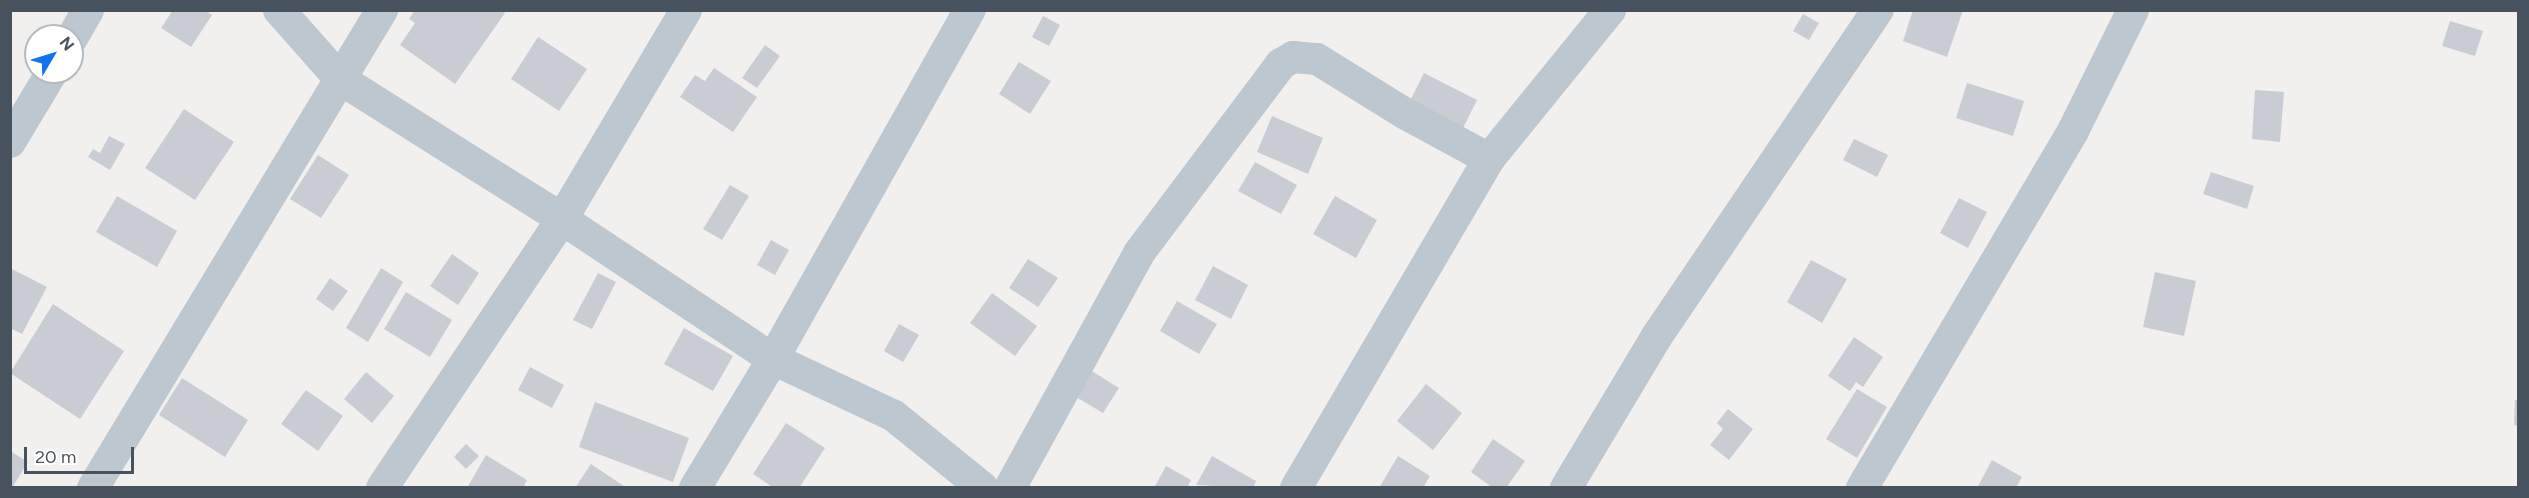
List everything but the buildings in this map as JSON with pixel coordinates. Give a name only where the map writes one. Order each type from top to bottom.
[{"type":"street","points":[[80,24],[88,10]]},
{"type":"street","points":[[279,10],[339,79],[562,219],[773,358],[894,416],[982,488]]},
{"type":"street","points":[[93,488],[381,10]]},
{"type":"street","points":[[382,488],[562,219],[686,10]]},
{"type":"street","points":[[695,488],[773,358],[970,10]]},
{"type":"street","points":[[1296,488],[1489,159],[1610,10]]},
{"type":"street","points":[[1566,488],[1657,336],[1878,10]]},
{"type":"street","points":[[1862,488],[2073,132],[2133,10]]},
{"type":"street","points":[[1010,488],[1139,253],[1281,64],[1293,57],[1317,59],[1404,113],[1489,159]]},
{"type":"street","points":[[10,142],[45,84]]}]
